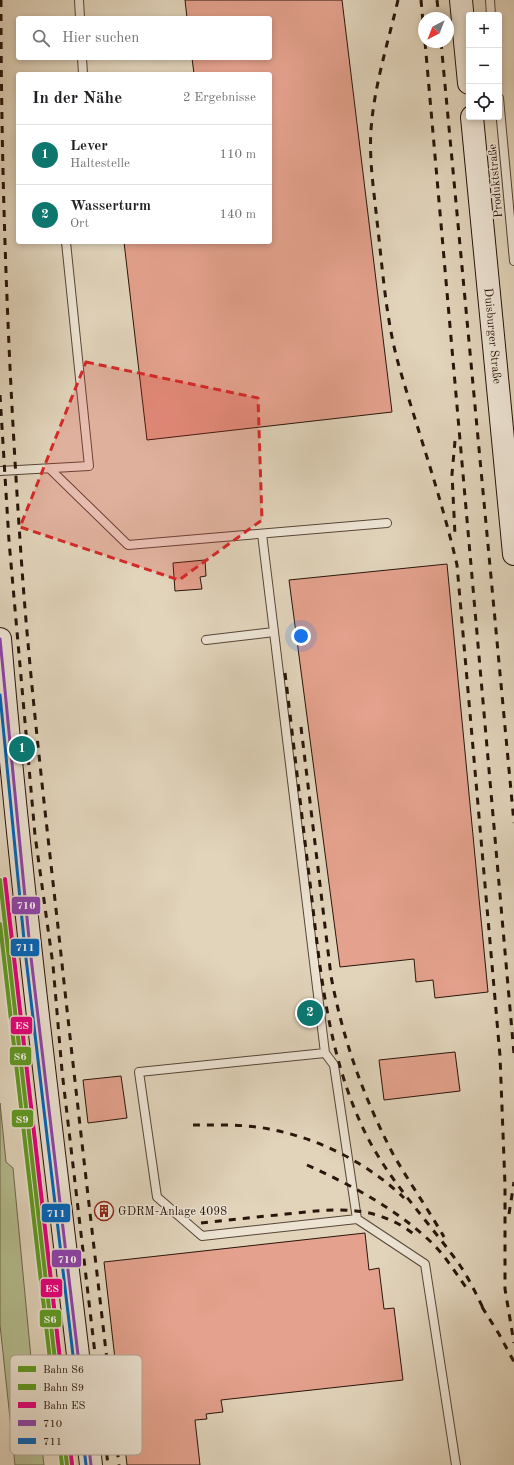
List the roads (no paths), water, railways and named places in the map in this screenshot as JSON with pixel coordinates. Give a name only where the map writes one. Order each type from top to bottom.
[{"type":"street","points":[[461,0],[466,52]]},
{"type":"street","name":"Duisburger Straße","points":[[472,120],[514,554]]},
{"type":"street","points":[[0,639],[10,758],[78,1355]]},
{"type":"street","points":[[90,1455],[91,1465]]},
{"type":"lane","points":[[79,0],[80,16]]},
{"type":"lane","points":[[490,0],[491,12]]},
{"type":"lane","points":[[82,60],[83,72]]},
{"type":"lane","name":"Produktstraße","points":[[501,120],[514,261]]},
{"type":"lane","points":[[0,471],[89,466],[66,244]]},
{"type":"lane","points":[[50,468],[128,545],[387,523]]},
{"type":"lane","points":[[262,534],[325,1053],[334,1065],[357,1218]]},
{"type":"lane","points":[[206,640],[274,632]]},
{"type":"lane","points":[[325,1053],[139,1072],[157,1197],[202,1236],[357,1218],[425,1264],[456,1465]]},
{"type":"railway","points":[[1,0],[4,219],[10,365],[23,583],[44,804],[106,1355]]},
{"type":"railway","points":[[398,0],[375,97],[371,130],[372,176],[388,317],[392,336],[401,373],[445,517],[457,565],[500,1056],[505,1185],[505,1289],[514,1343]]},
{"type":"railway","points":[[421,0],[422,12]]},
{"type":"railway","points":[[437,0],[438,12]]},
{"type":"railway","points":[[426,48],[514,1054]]},
{"type":"railway","points":[[442,48],[514,823]]},
{"type":"railway","points":[[0,395],[9,541],[35,835],[53,965],[62,1071],[95,1355]]},
{"type":"railway","points":[[455,441],[452,474],[455,535]]},
{"type":"railway","points":[[285,673],[322,981],[333,1040],[341,1070],[350,1098],[371,1145],[394,1180],[459,1264],[470,1281],[485,1312]]},
{"type":"railway","points":[[301,727],[331,976],[348,1045],[363,1089],[382,1132],[393,1154],[444,1237]]},
{"type":"railway","points":[[193,1125],[260,1127],[306,1139],[358,1163],[390,1185],[404,1198]]},
{"type":"railway","points":[[307,1165],[356,1189],[403,1218],[436,1247],[468,1290]]},
{"type":"railway","points":[[509,1214],[514,1182]]},
{"type":"railway","points":[[201,1223],[337,1210],[369,1213],[400,1225],[415,1235]]},
{"type":"railway","points":[[482,1307],[514,1362]]},
{"type":"railway","points":[[107,1455],[108,1465]]},
{"type":"railway","points":[[118,1455],[119,1465]]},
{"type":"rail line","name":"ES","points":[[5,879],[60,1355]]},
{"type":"rail line","name":"S6","points":[[0,880],[54,1355]]},
{"type":"rail line","name":"S9","points":[[0,924],[49,1355]]},
{"type":"rail line","name":"S9","points":[[61,1455],[62,1465]]},
{"type":"rail line","name":"S6","points":[[66,1455],[67,1465]]},
{"type":"rail line","name":"ES","points":[[71,1455],[72,1464]]},
{"type":"place","name":"Lever","points":[[22,749]]},
{"type":"place","name":"Wasserturm","points":[[310,1013]]},
{"type":"place","name":"GDRM-Anlage 4098","points":[[104,1211]]}]
